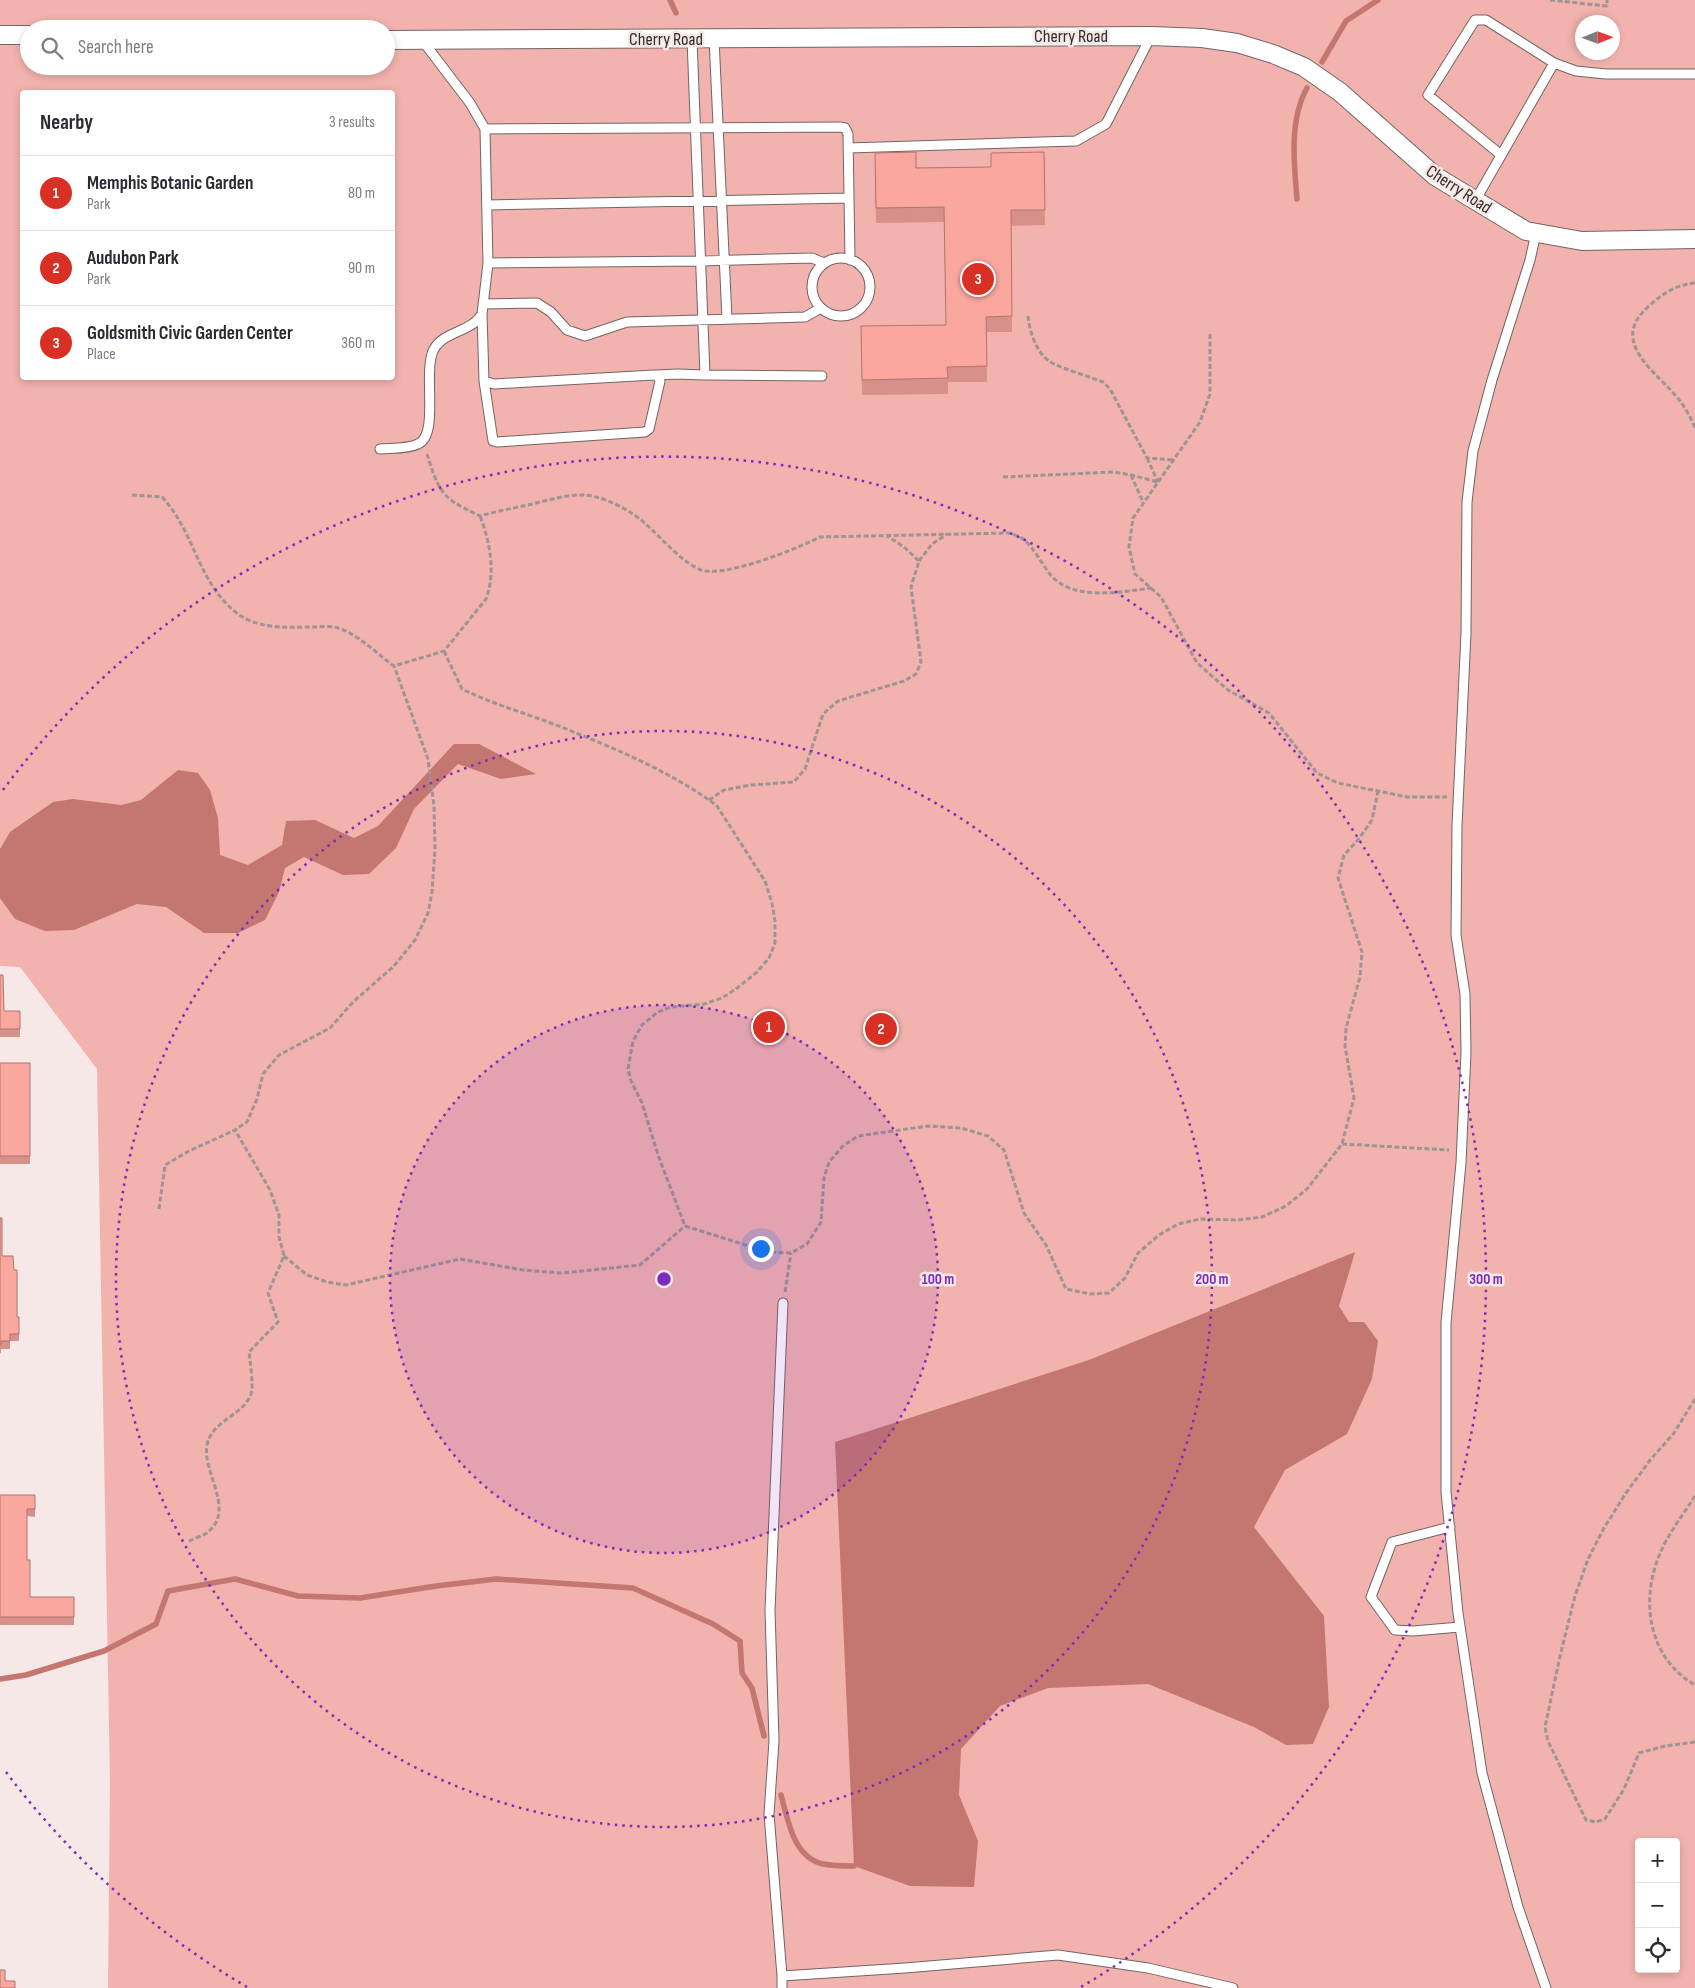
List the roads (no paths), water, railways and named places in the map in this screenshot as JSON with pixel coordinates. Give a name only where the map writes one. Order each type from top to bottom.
[{"type":"street","points":[[0,35],[20,35]]},
{"type":"street","name":"Cherry Road","points":[[395,40],[1151,36],[1202,38],[1236,43],[1273,54],[1304,67],[1340,92],[1435,176],[1526,231],[1582,241],[1695,239]]},
{"type":"lane","points":[[1501,155],[1428,95],[1475,20],[1486,20],[1554,63],[1576,71],[1695,74]]},
{"type":"lane","points":[[848,148],[1076,141],[1106,124],[1151,36]]},
{"type":"lane","points":[[692,38],[705,376]]},
{"type":"lane","points":[[714,38],[727,319]]},
{"type":"lane","points":[[422,40],[470,103],[485,129],[488,263],[482,309],[484,381],[493,441],[645,432],[649,429],[658,395],[660,381],[657,375]]},
{"type":"lane","points":[[1475,201],[1554,63]]},
{"type":"lane","points":[[485,129],[845,128],[848,134],[850,260]]},
{"type":"lane","points":[[487,205],[849,198]]},
{"type":"lane","points":[[1536,233],[1530,260],[1492,380],[1473,451],[1467,502],[1466,633],[1458,797],[1456,935],[1465,994],[1466,1052],[1462,1151],[1446,1323],[1446,1492],[1460,1627],[1482,1773],[1518,1907],[1546,1988]]},
{"type":"lane","points":[[488,263],[724,261],[812,258],[824,263]]},
{"type":"lane","points":[[834,259],[850,260],[861,267],[867,274],[869,294],[865,303],[850,315],[831,315],[821,308],[812,294],[814,276],[824,263],[834,259]]},
{"type":"lane","points":[[482,309],[537,303],[551,312],[567,330],[585,336],[627,322],[806,317],[821,308]]},
{"type":"lane","points":[[380,449],[418,445],[423,441],[429,432],[429,373],[431,355],[439,342],[478,321],[482,309]]},
{"type":"lane","points":[[484,381],[494,384],[677,374],[705,376],[822,376]]},
{"type":"lane","points":[[782,1988],[769,1814],[774,1741],[771,1600],[783,1303]]},
{"type":"lane","points":[[1450,1527],[1392,1542],[1371,1597],[1395,1630],[1414,1631],[1460,1627]]},
{"type":"lane","points":[[782,1976],[1058,1956],[1148,1968],[1233,1988]]},
{"type":"waterway","points":[[670,0],[676,13]]},
{"type":"waterway","points":[[1322,62],[1346,21],[1378,0]]},
{"type":"waterway","points":[[1297,199],[1294,157],[1295,128],[1297,114],[1307,88]]},
{"type":"waterway","points":[[0,1679],[26,1675],[104,1651],[156,1624],[168,1591],[235,1579],[298,1596],[360,1598],[496,1579],[633,1588],[713,1624],[740,1641],[742,1673],[752,1688],[764,1736]]},
{"type":"waterway","points":[[781,1795],[793,1836],[805,1854],[823,1864],[854,1866]]},
{"type":"place","name":"Goldsmith Civic Garden Center","points":[[978,279]]},
{"type":"place","name":"Memphis Botanic Garden","points":[[769,1027]]},
{"type":"place","name":"Audubon Park","points":[[881,1029]]}]
